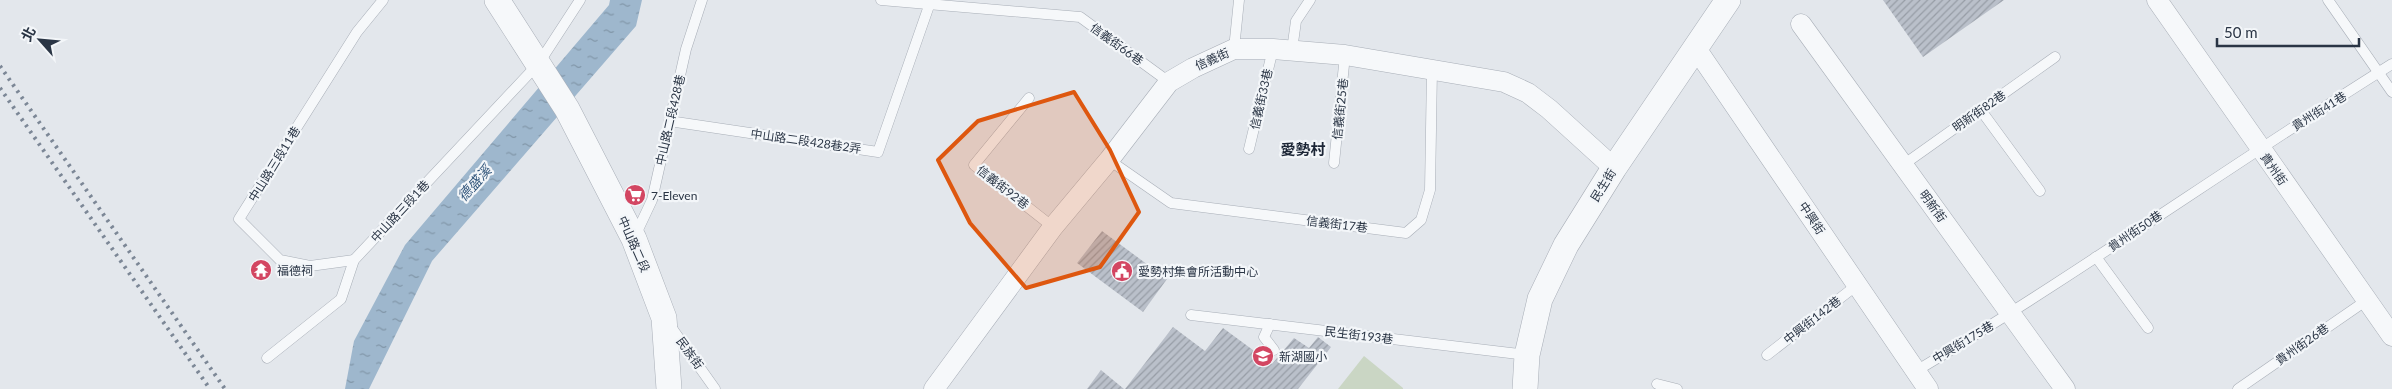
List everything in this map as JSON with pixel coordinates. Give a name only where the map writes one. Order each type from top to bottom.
[{"type":"street","name":"中山路二段","points":[[497,0],[568,109],[634,239],[664,318],[669,389]]},
{"type":"street","name":"民生街","points":[[1525,389],[1527,355],[1540,298],[1566,245],[1614,168],[1728,0]]},
{"type":"street","name":"貴州街","points":[[2157,0],[2392,336]]},
{"type":"street","name":"明新街","points":[[1801,24],[2065,389]]},
{"type":"street","name":"中興街","points":[[1696,47],[1928,389]]},
{"type":"street","name":"信義街","points":[[934,389],[1053,227],[1109,160],[1169,82],[1193,68],[1234,49],[1282,49],[1345,55],[1504,82],[1528,93],[1550,109],[1614,168]]},
{"type":"lane","name":"中山路三段11巷","points":[[354,260],[310,266],[280,260],[239,219],[357,32],[383,0]]},
{"type":"lane","name":"中山路三段1巷","points":[[267,358],[341,299],[354,260],[539,63],[580,0]]},
{"type":"lane","name":"中山路二段428巷","points":[[634,239],[652,200],[686,49],[702,0]]},
{"type":"lane","name":"信義街66巷","points":[[882,0],[931,2],[1080,17],[1169,82]]},
{"type":"lane","points":[[1234,49],[1239,0]]},
{"type":"lane","name":"信義街33巷","points":[[1249,149],[1282,49],[1296,21],[1310,0]]},
{"type":"lane","points":[[2328,0],[2392,92]]},
{"type":"lane","name":"中山路二段428巷2弄","points":[[669,121],[878,152],[931,2]]},
{"type":"lane","name":"信義街25巷","points":[[1334,163],[1345,55]]},
{"type":"lane","name":"明新街82巷","points":[[1903,165],[2055,57]]},
{"type":"lane","name":"貴州街41巷","points":[[2259,148],[2392,64]]},
{"type":"lane","name":"信義街17巷","points":[[1109,160],[1171,203],[1406,234],[1421,220],[1430,190],[1432,69]]},
{"type":"lane","name":"信義街92巷","points":[[1029,98],[974,165],[1053,227]]},
{"type":"lane","points":[[1980,109],[2040,191]]},
{"type":"lane","name":"貴州街50巷","points":[[2011,314],[2259,148]]},
{"type":"lane","points":[[2096,257],[2148,328]]},
{"type":"lane","name":"中興街142巷","points":[[1766,355],[1857,285]]},
{"type":"lane","name":"貴州街26巷","points":[[2244,387],[2367,300]]},
{"type":"lane","name":"中興街175巷","points":[[1916,371],[2011,314]]},
{"type":"lane","name":"民生街193巷","points":[[1191,315],[1527,355]]},
{"type":"lane","name":"民族街","points":[[664,318],[715,389]]},
{"type":"lane","points":[[1270,324],[1264,336],[1274,350]]},
{"type":"lane","points":[[1656,384],[1677,389]]},
{"type":"highlighted area","points":[[1074,92],[1110,150],[1139,212],[1100,267],[1026,288],[970,223],[938,160],[978,121]]},
{"type":"green space","points":[[1364,356],[1403,388],[1403,389],[1338,389]]},
{"type":"water","name":"德盛溪","points":[[610,0],[642,0],[636,26],[432,261],[369,389],[345,389],[354,341],[405,245],[609,5]]},
{"type":"building","points":[[1883,0],[2004,0],[1923,57]]},
{"type":"building","name":"愛勢村集會所活動中心","points":[[1102,231],[1167,279],[1143,312],[1077,263]]},
{"type":"building","points":[[1173,327],[1205,351],[1223,328],[1272,364],[1294,338],[1309,348],[1318,337],[1331,347],[1298,389],[1125,389]]},
{"type":"building","points":[[1101,370],[1124,389],[1087,389]]},
{"type":"railway","points":[[0,66],[225,389]]},
{"type":"railway","points":[[0,88],[210,389]]},
{"type":"place","name":"7-Eleven","points":[[635,195]]},
{"type":"place","name":"福德祠","points":[[261,270]]},
{"type":"place","name":"愛勢村集會所活動中心","points":[[1122,271]]},
{"type":"place","name":"新湖國小","points":[[1263,356]]},
{"type":"district","name":"愛勢村","points":[[1303,149]]}]
